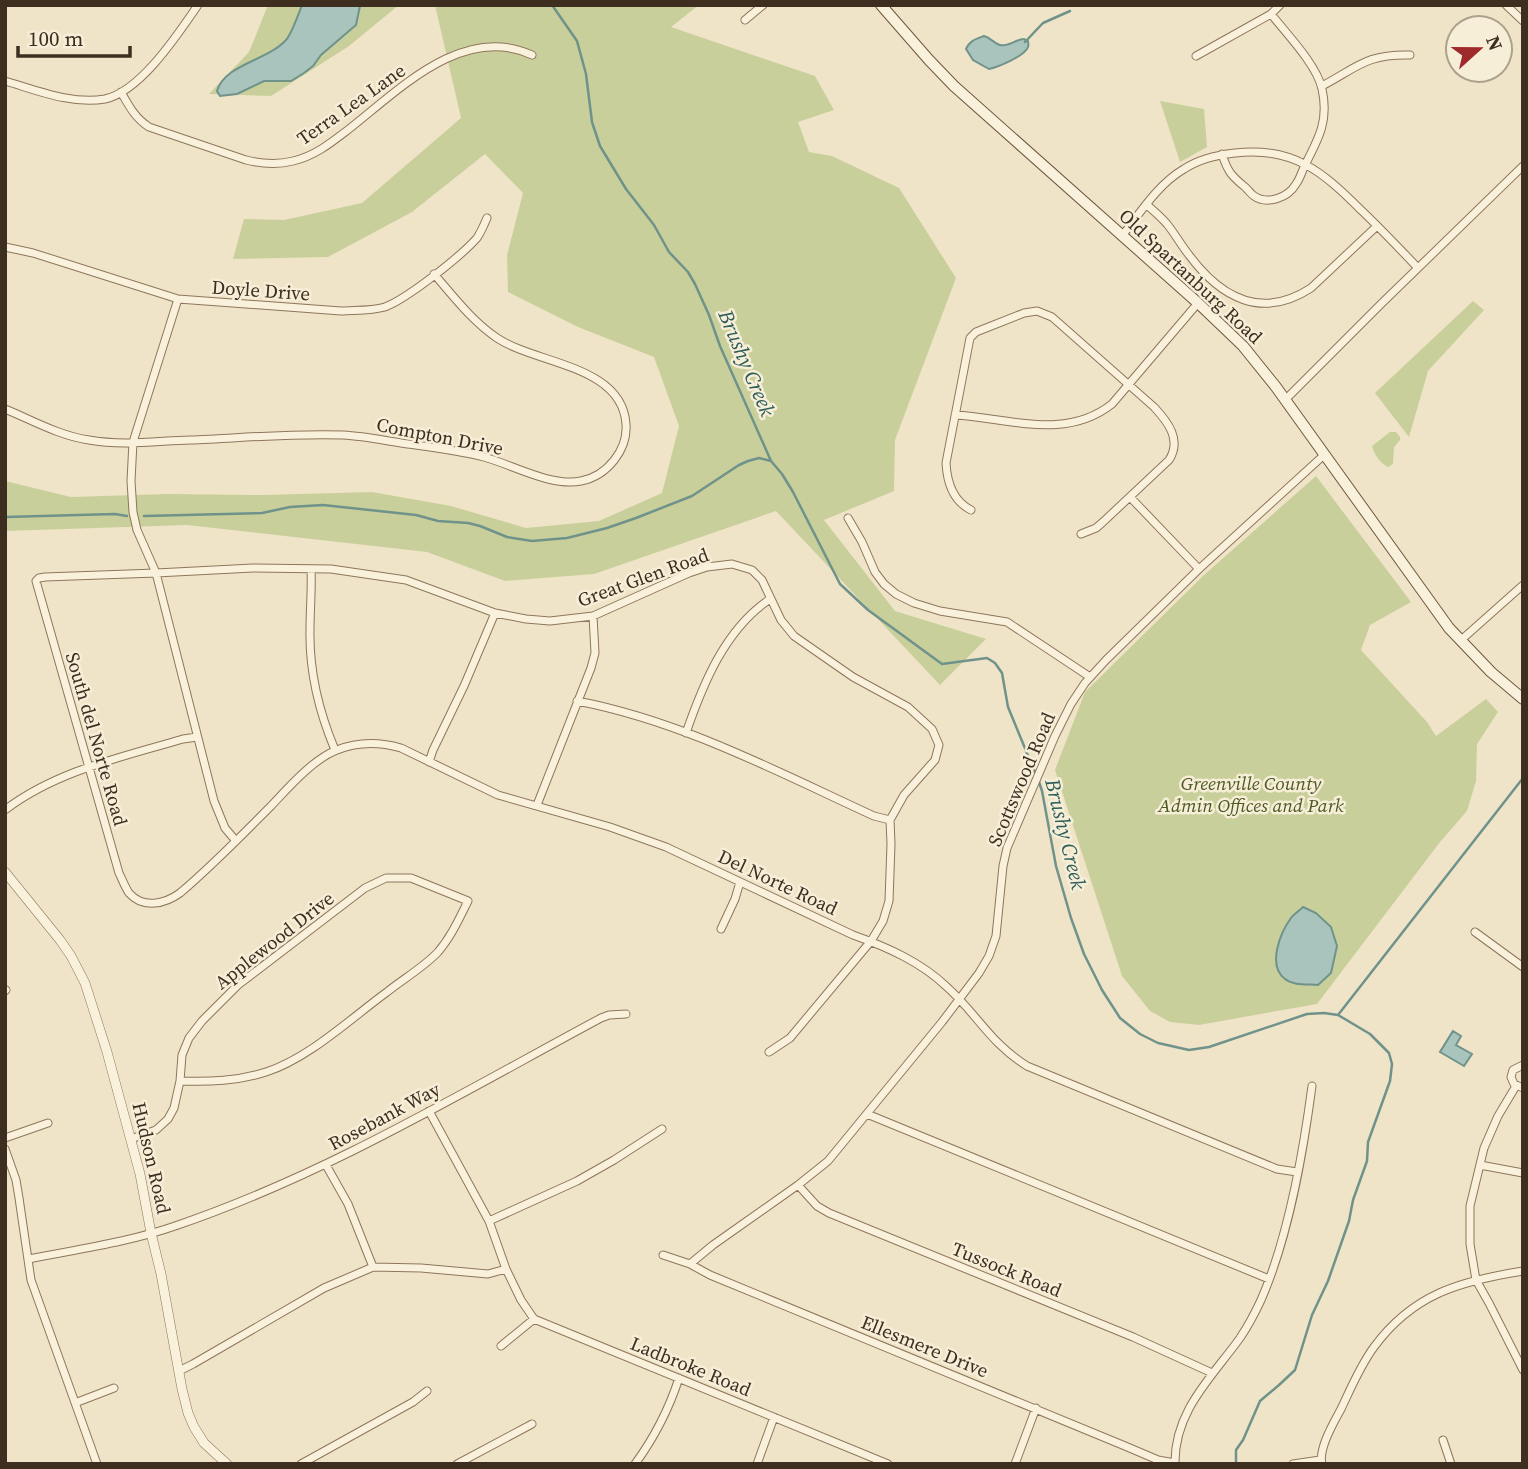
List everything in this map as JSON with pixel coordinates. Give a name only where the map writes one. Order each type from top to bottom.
[{"type":"main road","name":"Old Spartanburg Road","points":[[881,5],[954,86],[1243,346],[1431,605],[1460,641],[1523,699]]},
{"type":"street","points":[[5,81],[43,93],[82,100],[104,99],[121,92],[154,64],[198,5]]},
{"type":"street","points":[[745,20],[763,5]]},
{"type":"street","points":[[1196,56],[1271,14],[1280,5]]},
{"type":"street","points":[[1506,5],[1523,20]]},
{"type":"street","points":[[1222,154],[1233,177],[1262,200],[1279,198],[1296,185],[1317,145],[1324,104],[1322,86],[1310,64],[1271,14]]},
{"type":"street","name":"Terra Lea Lane","points":[[121,92],[132,112],[149,127],[246,160],[284,163],[317,152],[419,75],[454,54],[493,46],[515,48],[532,55]]},
{"type":"street","points":[[1322,86],[1367,60],[1385,55],[1410,55]]},
{"type":"street","points":[[1122,236],[1166,183],[1183,169],[1202,159],[1222,154],[1270,153],[1306,164],[1323,174],[1418,268]]},
{"type":"street","points":[[1285,401],[1523,166]]},
{"type":"street","points":[[1147,205],[1165,222],[1208,276],[1236,296],[1260,304],[1276,304],[1299,296],[1377,226]]},
{"type":"street","name":"Doyle Drive","points":[[5,247],[33,253],[178,299],[314,309],[368,310],[398,300],[459,255],[477,237],[487,218]]},
{"type":"street","name":"Compton Drive","points":[[5,409],[55,430],[87,440],[110,443],[346,435],[485,457],[561,481],[591,479],[607,468],[617,457],[626,437],[624,412],[612,391],[586,373],[520,351],[498,339],[472,319],[434,274]]},
{"type":"street","points":[[178,299],[134,442],[131,481],[134,520],[156,573],[220,818],[236,841]]},
{"type":"street","points":[[955,415],[1044,425],[1069,424],[1087,419],[1112,404],[1198,303]]},
{"type":"street","points":[[971,510],[954,495],[946,472],[946,456],[968,344],[976,332],[1030,312],[1041,312],[1052,317],[1162,416],[1172,431],[1175,444],[1169,460],[1097,528],[1081,534]]},
{"type":"street","name":"Scottswood Road","points":[[690,1264],[828,1161],[959,1000],[986,963],[993,946],[1007,848],[1071,705],[1090,677],[1199,569],[1324,455]]},
{"type":"street","points":[[1130,497],[1199,569]]},
{"type":"street","points":[[848,518],[875,572],[896,594],[940,611],[1004,621],[1090,677]]},
{"type":"street","name":"Great Glen Road","points":[[156,573],[253,568],[343,571],[407,580],[495,612],[541,621],[593,616],[689,573],[722,564],[740,565],[752,570],[762,580],[781,620],[794,636],[853,677],[908,707],[927,723],[937,738],[939,749],[935,760],[904,795],[890,820]]},
{"type":"street","points":[[312,569],[312,669],[322,716],[335,750]]},
{"type":"street","name":"South del Norte Road","points":[[156,573],[45,577],[36,581],[119,873],[130,893],[137,899],[154,904],[173,899],[236,841]]},
{"type":"street","points":[[1460,641],[1523,585]]},
{"type":"street","points":[[686,733],[721,653],[747,617],[770,599]]},
{"type":"street","points":[[429,762],[495,612]]},
{"type":"street","points":[[537,806],[594,659],[593,616]]},
{"type":"street","points":[[577,701],[660,723],[874,816],[890,820],[889,901],[883,921],[870,941],[790,1038],[769,1052]]},
{"type":"street","points":[[5,810],[32,792],[61,778],[183,739],[197,737]]},
{"type":"street","name":"Del Norte Road","points":[[236,841],[296,781],[335,750],[360,744],[401,748],[498,795],[642,837],[893,951],[920,966],[948,987],[999,1045],[1027,1066],[1277,1169],[1297,1172]]},
{"type":"street","name":"Hudson Road","points":[[5,872],[60,940],[80,971],[103,1041],[140,1174],[188,1413],[204,1443],[228,1464]]},
{"type":"street","name":"Applewood Drive","points":[[131,1139],[156,1130],[168,1119],[174,1108],[180,1081],[181,1055],[189,1038],[202,1021],[237,985],[365,888],[386,878],[411,878],[468,901],[453,932],[437,953],[317,1045],[268,1071],[242,1079],[220,1082],[180,1081]]},
{"type":"street","points":[[721,929],[736,899],[740,882]]},
{"type":"street","points":[[1475,932],[1523,967]]},
{"type":"street","name":"Rosebank Way","points":[[29,1259],[121,1241],[177,1226],[282,1184],[326,1165],[609,1014],[626,1014]]},
{"type":"street","points":[[1523,1065],[1512,1073],[1512,1080],[1520,1087],[1492,1127],[1484,1148],[1473,1191],[1470,1218],[1470,1244],[1476,1280],[1523,1370]]},
{"type":"street","points":[[1175,1463],[1182,1423],[1194,1398],[1246,1328],[1269,1279],[1286,1223],[1312,1086]]},
{"type":"street","points":[[429,1111],[489,1221],[506,1269],[534,1319],[501,1346]]},
{"type":"street","points":[[867,1114],[1269,1279]]},
{"type":"street","points":[[5,1138],[48,1123]]},
{"type":"street","points":[[489,1221],[577,1181],[662,1129]]},
{"type":"street","points":[[5,1149],[16,1180],[34,1290],[97,1464]]},
{"type":"street","points":[[326,1165],[348,1204],[373,1267]]},
{"type":"street","points":[[1480,1165],[1523,1173]]},
{"type":"street","name":"Tussock Road","points":[[798,1185],[817,1206],[829,1213],[1133,1337],[1212,1373]]},
{"type":"street","name":"Ellesmere Drive","points":[[663,1255],[1158,1460],[1175,1463]]},
{"type":"street","points":[[179,1371],[320,1290],[373,1267],[488,1273],[506,1269]]},
{"type":"street","points":[[1293,1464],[1321,1462],[1326,1439],[1364,1362],[1382,1337],[1404,1316],[1428,1298],[1451,1287],[1523,1271]]},
{"type":"street","name":"Ladbroke Road","points":[[534,1319],[875,1461],[888,1464]]},
{"type":"street","points":[[635,1464],[659,1425],[679,1378]]},
{"type":"street","points":[[75,1403],[114,1388]]},
{"type":"street","points":[[301,1464],[413,1402],[427,1391]]},
{"type":"street","points":[[1015,1464],[1036,1408]]},
{"type":"street","points":[[757,1464],[774,1417]]},
{"type":"street","points":[[457,1464],[532,1424]]},
{"type":"street","points":[[1443,1440],[1451,1464]]},
{"type":"green space","points":[[268,5],[399,5],[349,46],[271,96],[209,94],[249,52]]},
{"type":"green space","points":[[435,5],[699,5],[671,27],[815,76],[834,110],[798,122],[809,152],[832,156],[899,188],[956,278],[895,440],[894,491],[824,520],[895,611],[986,639],[940,685],[776,511],[594,574],[505,581],[427,552],[187,525],[5,531],[5,481],[71,497],[372,492],[451,506],[526,528],[599,521],[662,493],[679,426],[654,357],[578,327],[508,292],[507,255],[523,193],[485,154],[412,212],[328,257],[233,259],[244,219],[284,220],[362,203],[461,118]]},
{"type":"green space","points":[[1160,101],[1204,109],[1207,147],[1180,162]]},
{"type":"green space","points":[[1473,301],[1484,310],[1428,371],[1409,437],[1375,393]]},
{"type":"green space","points":[[1390,432],[1396,432],[1400,440],[1394,447],[1393,464],[1388,467],[1378,458],[1372,446]]},
{"type":"green space","name":"Greenville County Admin Offices and Park","points":[[1316,476],[1411,602],[1370,625],[1361,650],[1427,722],[1436,736],[1486,699],[1498,712],[1477,744],[1476,781],[1467,811],[1440,842],[1317,1004],[1199,1025],[1170,1022],[1150,1011],[1122,976],[1055,770],[1085,692],[1204,575]]},
{"type":"water","points":[[302,5],[360,6],[356,25],[304,73],[291,81],[264,81],[237,94],[220,96],[217,91],[228,75],[286,40]]},
{"type":"water","points":[[984,36],[1003,45],[1024,39],[1028,41],[1028,46],[1017,57],[989,69],[973,60],[966,49],[971,42]]},
{"type":"water","points":[[1303,907],[1316,913],[1331,927],[1337,946],[1331,973],[1318,985],[1289,981],[1277,966],[1277,949],[1283,932],[1291,918]]},
{"type":"water","points":[[1453,1031],[1461,1036],[1456,1045],[1472,1054],[1464,1066],[1440,1052]]},
{"type":"waterway","name":"Brushy Creek","points":[[552,5],[577,41],[586,74],[592,122],[600,146],[626,189],[654,225],[669,252],[688,272],[695,284],[771,461],[793,492],[840,584],[868,610],[942,664],[987,658],[995,663],[1002,673],[1008,707],[1036,775]]},
{"type":"waterway","points":[[1025,42],[1043,23],[1070,11]]},
{"type":"waterway","points":[[144,516],[262,513],[290,507],[323,505],[468,523],[507,537],[532,541],[567,538],[607,528],[692,496],[748,461],[759,458],[771,461]]},
{"type":"waterway","points":[[5,517],[127,516]]},
{"type":"waterway","points":[[1338,1015],[1523,778]]},
{"type":"waterway","name":"Brushy Creek","points":[[1039,782],[1056,866],[1084,954],[1120,1018],[1140,1034],[1158,1043],[1189,1050],[1209,1047],[1307,1014],[1324,1013],[1338,1015],[1370,1034],[1389,1053],[1392,1064],[1390,1081],[1368,1142],[1367,1161],[1353,1200],[1349,1221],[1328,1281],[1312,1315],[1295,1370],[1260,1401],[1236,1450],[1236,1464]]}]
